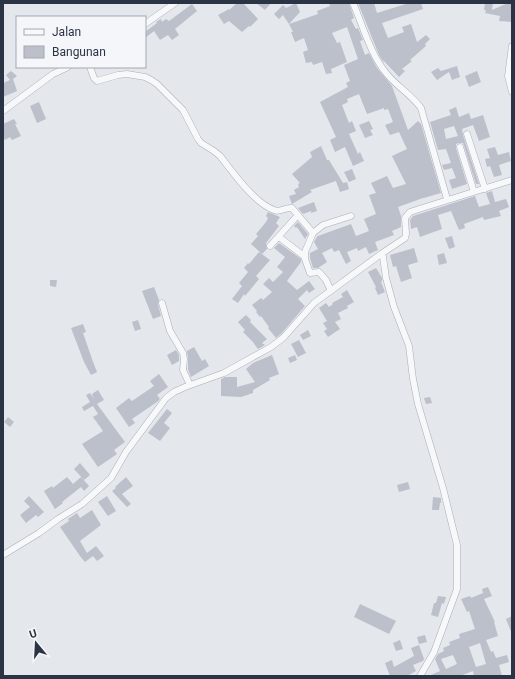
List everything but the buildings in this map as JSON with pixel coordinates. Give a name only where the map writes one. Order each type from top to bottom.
[{"type":"street","points":[[146,23],[175,3]]},
{"type":"street","points":[[353,3],[379,63],[398,86],[421,108],[448,199]]},
{"type":"street","points":[[512,46],[508,76],[512,92]]},
{"type":"street","points":[[3,111],[53,74],[66,68]]},
{"type":"street","points":[[90,68],[94,78],[97,81],[127,74],[144,78],[157,84],[183,110],[201,143],[220,156],[249,191],[266,206],[275,211],[290,208],[313,233]]},
{"type":"street","points":[[467,134],[485,189]]},
{"type":"street","points":[[460,147],[474,192]]},
{"type":"street","points":[[3,555],[82,504],[111,478],[126,452],[166,398],[174,392],[190,385],[224,373],[271,347],[283,338],[314,303],[405,238],[405,218],[410,212],[512,180]]},
{"type":"street","points":[[270,246],[298,215]]},
{"type":"street","points":[[331,291],[326,280],[319,272],[310,273],[305,257],[306,249],[313,233],[323,225],[351,216]]},
{"type":"street","points":[[279,237],[305,257]]},
{"type":"street","points":[[381,254],[383,256],[386,278],[394,307],[409,346],[418,404],[443,488],[457,545],[457,589],[434,652],[420,676]]},
{"type":"street","points":[[162,303],[170,331],[183,353],[184,359],[182,368],[190,385]]}]
